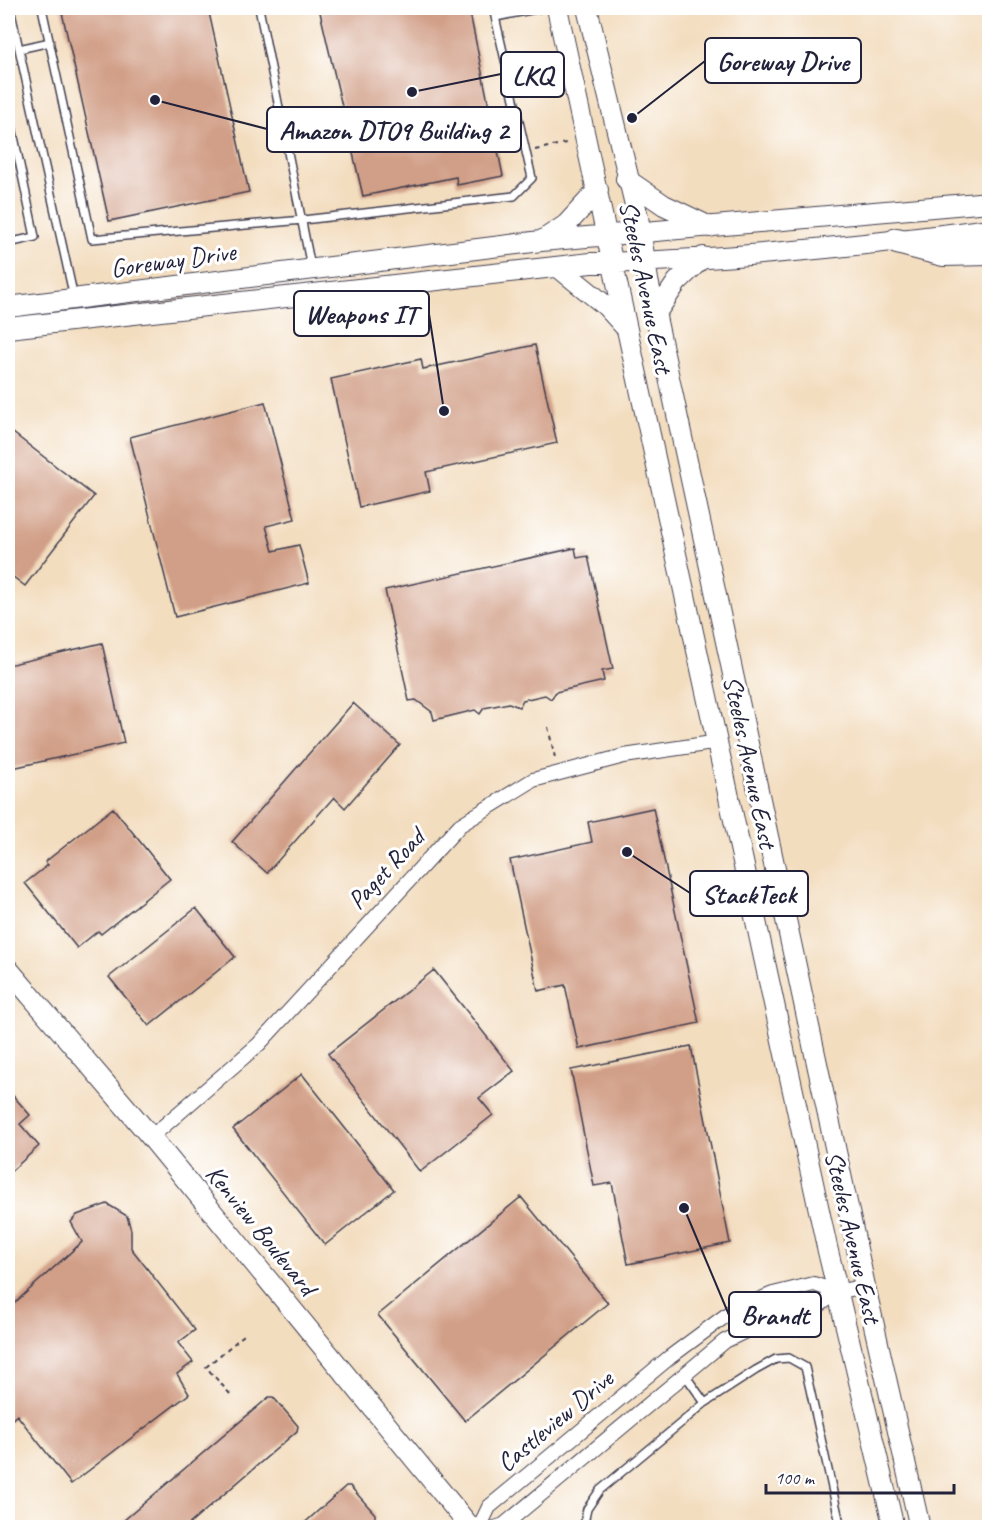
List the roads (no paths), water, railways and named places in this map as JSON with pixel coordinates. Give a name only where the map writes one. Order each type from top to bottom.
[{"type":"highway","points":[[897,242],[943,253],[990,252]]},
{"type":"main road","name":"Steeles Avenue East","points":[[557,8],[719,742],[837,1292],[894,1527]]},
{"type":"main road","name":"Steeles Avenue East","points":[[587,8],[640,233],[865,1286],[920,1527]]},
{"type":"main road","points":[[626,179],[664,206],[710,227]]},
{"type":"main road","points":[[541,241],[566,225],[598,190]]},
{"type":"main road","name":"Goreway Drive","points":[[8,307],[541,241],[990,202]]},
{"type":"main road","name":"Goreway Drive","points":[[8,328],[558,267],[897,242],[990,229]]},
{"type":"main road","points":[[656,313],[677,282],[703,257]]},
{"type":"main road","points":[[558,267],[606,306],[628,331]]},
{"type":"main road","name":"Kenview Boulevard","points":[[8,969],[151,1137],[471,1527]]},
{"type":"street","name":"Paget Road","points":[[151,1137],[259,1044],[460,825],[533,780],[624,756],[719,742]]},
{"type":"street","name":"Castleview Drive","points":[[479,1527],[489,1507],[670,1357],[732,1311],[763,1298],[814,1284],[837,1292]]},
{"type":"street","name":"Castleview Drive","points":[[495,1527],[504,1525],[725,1341],[758,1325],[818,1306],[837,1292],[865,1286]]},
{"type":"street","points":[[670,1357],[685,1375]]},
{"type":"lane","points":[[10,8],[74,300]]},
{"type":"lane","points":[[42,8],[92,239],[303,220],[514,196],[532,178],[494,8]]},
{"type":"lane","points":[[259,8],[312,268]]},
{"type":"lane","points":[[496,17],[542,8]]},
{"type":"lane","points":[[19,49],[50,42]]},
{"type":"lane","points":[[8,108],[35,237],[8,243]]},
{"type":"lane","points":[[583,1527],[587,1509],[600,1490],[705,1403],[776,1359],[789,1358],[806,1367],[841,1527]]},
{"type":"lane","points":[[685,1375],[705,1403]]},
{"type":"place","name":"LKQ","points":[[412,92]]},
{"type":"place","name":"Amazon DTO9 Building 2","points":[[155,100]]},
{"type":"place","name":"Goreway Drive","points":[[632,118]]},
{"type":"place","name":"Weapons IT","points":[[444,411]]},
{"type":"place","name":"StackTeck","points":[[627,852]]},
{"type":"place","name":"Brandt","points":[[684,1208]]}]
